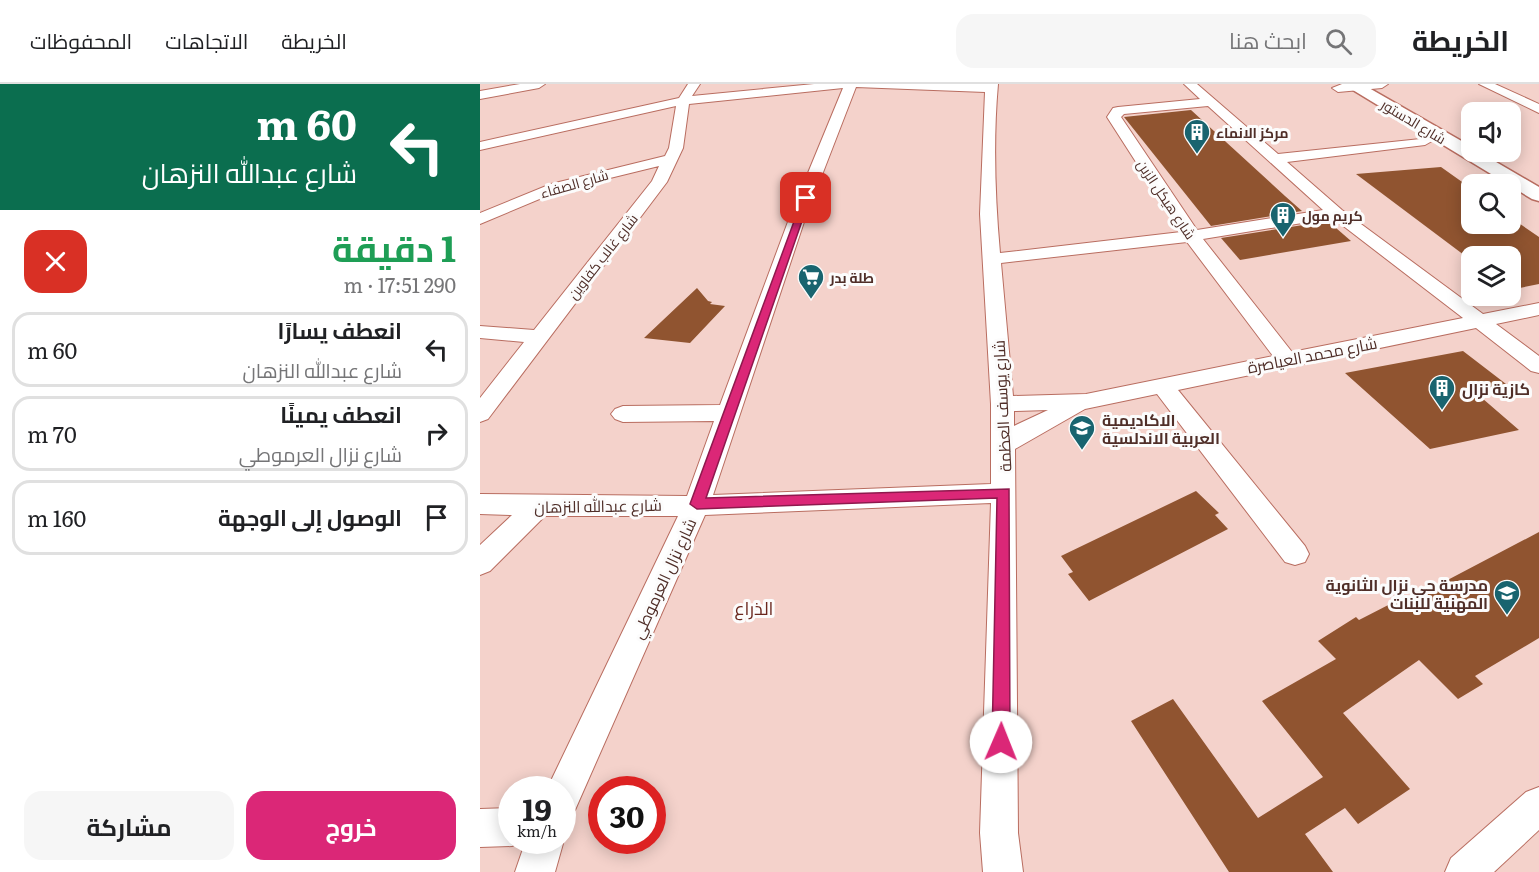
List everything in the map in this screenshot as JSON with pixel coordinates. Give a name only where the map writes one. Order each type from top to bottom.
[{"type":"main road","name":"شارع الدستور","points":[[1344,86],[1425,141],[1480,174]]},
{"type":"main road","name":"شارع الدستور","points":[[1344,86],[1539,195]]},
{"type":"main road","points":[[1521,199],[1539,210]]},
{"type":"street","points":[[480,96],[539,84]]},
{"type":"street","name":"شارع غالب كفاوين","points":[[480,414],[659,182],[672,159],[680,134],[683,101],[694,84]]},
{"type":"street","points":[[480,147],[558,127],[683,101],[850,84]]},
{"type":"street","name":"شارع نزال العرموطي","points":[[572,776],[697,504],[797,219],[850,84]]},
{"type":"street","points":[[858,84],[991,86]]},
{"type":"street","points":[[1190,84],[1336,213],[1483,321],[1539,366]]},
{"type":"street","points":[[1344,86],[1382,84]]},
{"type":"street","points":[[1485,84],[1539,109]]},
{"type":"street","name":"شارع يوسف العظمة","points":[[991,86],[988,214],[1002,404],[1005,493],[999,833],[1004,872]]},
{"type":"street","name":"شارع هيكل الزبن","points":[[1212,102],[1124,110],[1118,111],[1114,117],[1192,236],[1286,359]]},
{"type":"street","points":[[1276,159],[1425,141]]},
{"type":"street","name":"شارع الصفاء","points":[[480,219],[556,187],[672,159]]},
{"type":"street","points":[[992,259],[1192,236],[1336,213]]},
{"type":"street","name":"شارع محمد العياصرة","points":[[1002,404],[1086,401],[1539,309]]},
{"type":"street","points":[[480,332],[538,337]]},
{"type":"street","points":[[1162,385],[1295,555]]},
{"type":"street","name":"شارع محمد العياصرة","points":[[1003,446],[1026,430],[1086,401]]},
{"type":"street","points":[[623,414],[730,413]]},
{"type":"street","name":"شارع عبدالله النزهان","points":[[480,504],[538,507],[697,504],[1005,493]]},
{"type":"street","points":[[480,563],[538,507]]},
{"type":"street","points":[[1465,872],[1539,805]]},
{"type":"street","points":[[480,828],[498,827]]},
{"type":"street","points":[[535,872],[541,854]]},
{"type":"building","name":"مركز الانماء","points":[[1191,110],[1302,211],[1211,226],[1124,117]]},
{"type":"building","points":[[1441,167],[1461,181],[1461,234],[1521,234],[1521,225],[1539,237],[1539,284],[1521,288],[1521,246],[1461,246],[1461,253],[1356,174]]},
{"type":"building","name":"كريم مول","points":[[1328,221],[1351,241],[1240,260],[1221,238]]},
{"type":"building","points":[[697,288],[708,301],[712,302],[710,304],[725,306],[690,343],[644,338]]},
{"type":"building","name":"كازية نزال","points":[[1463,351],[1506,384],[1475,392],[1519,430],[1430,449],[1345,373]]},
{"type":"building","points":[[1196,491],[1219,513],[1215,515],[1228,529],[1089,601],[1068,574],[1073,572],[1061,556]]},
{"type":"building","points":[[1539,532],[1539,638],[1475,676],[1483,684],[1458,699],[1419,660],[1343,713],[1410,789],[1358,824],[1345,808],[1305,834],[1333,872],[1229,872],[1131,721],[1173,699],[1258,818],[1323,777],[1262,701],[1336,659],[1318,641],[1356,617],[1359,620],[1398,600],[1402,604]]},
{"type":"place","name":"مركز الانماء","points":[[1197,155]]},
{"type":"place","name":"كريم مول","points":[[1283,238]]},
{"type":"place","name":"طلة بدر","points":[[811,300]]},
{"type":"place","name":"كازية نزال","points":[[1442,411]]},
{"type":"place","name":"الاكاديمية العربية الاندلسية","points":[[1082,451]]},
{"type":"place","name":"مدرسة حي نزال الثانوية المهنية للبنات","points":[[1507,616]]},
{"type":"district","name":"الذراع","points":[[754,607]]},
{"type":"route","points":[[806,198],[697,504],[1005,493],[1001,742]]}]
